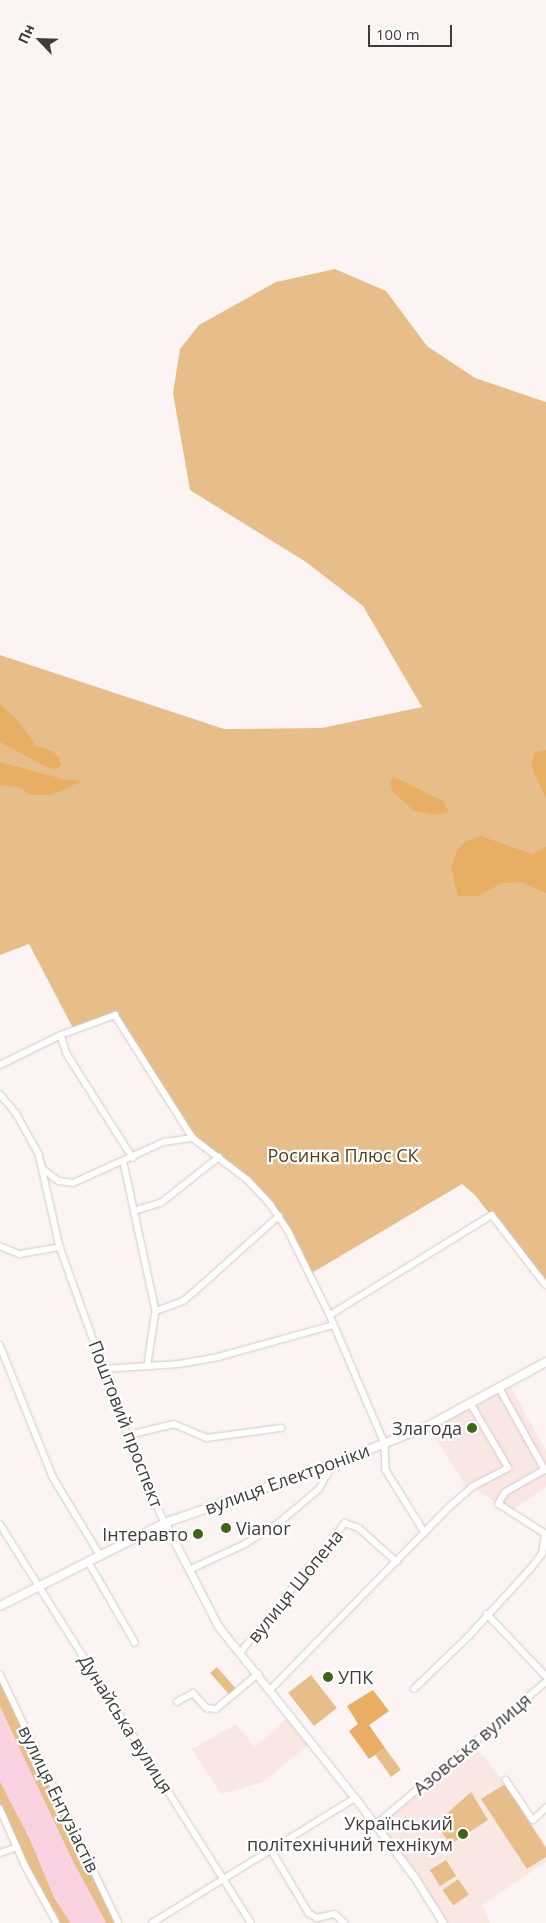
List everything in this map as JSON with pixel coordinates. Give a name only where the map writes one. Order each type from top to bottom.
[{"type":"main road","name":"вулиця Електроніки","points":[[0,1606],[165,1523],[385,1444],[470,1403],[546,1362]]},
{"type":"street","points":[[0,1065],[61,1035],[115,1015],[193,1138],[258,1190],[279,1216],[330,1316],[385,1444],[386,1470],[425,1533]]},
{"type":"street","points":[[61,1035],[67,1054],[132,1158]]},
{"type":"street","name":"Поштовий проспект","points":[[0,1094],[16,1113],[38,1154],[60,1247],[151,1495],[188,1570],[218,1626],[271,1689],[355,1798],[415,1878],[443,1923]]},
{"type":"street","points":[[43,1170],[59,1181],[73,1183],[124,1163],[164,1142],[193,1138]]},
{"type":"street","points":[[134,1211],[161,1203],[219,1157]]},
{"type":"street","points":[[124,1163],[156,1311],[148,1364]]},
{"type":"street","points":[[156,1311],[194,1292],[279,1216]]},
{"type":"street","points":[[330,1316],[492,1216],[546,1284]]},
{"type":"street","points":[[0,1246],[20,1254],[60,1247]]},
{"type":"street","points":[[104,1369],[148,1364],[179,1364],[218,1357],[333,1325]]},
{"type":"street","points":[[0,1345],[54,1478],[100,1555]]},
{"type":"street","points":[[414,1689],[428,1678],[542,1554],[546,1534],[499,1504],[505,1493],[545,1470],[498,1388]]},
{"type":"street","points":[[271,1689],[468,1490],[508,1468],[470,1403]]},
{"type":"street","points":[[129,1435],[174,1424],[207,1438],[281,1428]]},
{"type":"street","points":[[188,1570],[245,1544],[280,1522],[319,1489],[333,1464]]},
{"type":"street","name":"вулиця Шопена","points":[[240,1653],[345,1523],[359,1528],[397,1562]]},
{"type":"street","name":"Дунайська вулиця","points":[[0,1524],[38,1587],[109,1694],[222,1880],[251,1923]]},
{"type":"street","points":[[88,1562],[135,1642]]},
{"type":"street","points":[[487,1614],[546,1676]]},
{"type":"street","name":"вулиця Ентузіастів","points":[[0,1674],[119,1923]]},
{"type":"street","points":[[177,1702],[193,1693],[207,1708],[216,1709],[258,1674]]},
{"type":"street","name":"Азовська вулиця","points":[[375,1825],[546,1682]]},
{"type":"street","points":[[506,1780],[534,1820],[546,1808]]},
{"type":"street","points":[[152,1923],[272,1851],[355,1798]]},
{"type":"street","points":[[0,1808],[17,1847],[57,1923]]},
{"type":"street","points":[[0,1853],[17,1847]]},
{"type":"street","points":[[272,1851],[309,1913],[317,1918],[334,1914],[345,1923]]},
{"type":"shaded area","points":[[0,704],[17,719],[36,746],[52,751],[59,757],[61,765],[57,769],[48,768],[0,742]]},
{"type":"shaded area","points":[[546,750],[546,799],[531,765],[535,752]]},
{"type":"shaded area","points":[[0,762],[62,779],[82,781],[52,795],[31,795],[19,787],[0,785]]},
{"type":"shaded area","points":[[394,777],[443,801],[449,812],[434,815],[414,811],[392,791],[390,780]]},
{"type":"shaded area","points":[[481,836],[532,854],[546,847],[546,893],[521,882],[502,883],[478,896],[458,896],[451,868],[457,850],[465,842]]},
{"type":"shaded area","points":[[508,1382],[546,1451],[546,1487],[510,1512],[472,1487],[468,1490],[428,1426]]},
{"type":"shaded area","points":[[373,1690],[389,1711],[369,1725],[385,1748],[369,1759],[349,1731],[358,1724],[347,1706]]},
{"type":"shaded area","points":[[0,1707],[72,1860],[106,1923],[71,1923],[54,1897],[30,1839],[0,1781]]},
{"type":"shaded area","points":[[287,1718],[308,1745],[263,1782],[221,1794],[192,1749],[236,1724],[255,1747]]},
{"type":"shaded area","name":"Український політехнічний технікум","points":[[472,1743],[506,1784],[546,1846],[546,1862],[482,1905],[490,1923],[447,1923],[416,1873],[378,1823]]},
{"type":"green space","name":"Росинка Плюс СК","points":[[335,269],[386,291],[427,346],[475,378],[546,402],[546,1285],[474,1194],[462,1184],[310,1274],[288,1230],[258,1190],[193,1138],[115,1015],[74,1030],[29,944],[0,955],[0,655],[224,729],[322,728],[422,707],[363,606],[306,562],[190,490],[173,393],[180,349],[199,325],[276,282]]},
{"type":"green space","points":[[217,1667],[236,1689],[229,1695],[210,1673]]},
{"type":"green space","points":[[0,1674],[119,1923],[106,1923],[72,1860],[0,1707]]},
{"type":"green space","points":[[311,1675],[337,1708],[314,1726],[288,1693]]},
{"type":"green space","points":[[385,1748],[401,1770],[391,1777],[375,1755]]},
{"type":"green space","points":[[0,1781],[30,1839],[54,1897],[71,1923],[57,1923],[0,1808]]},
{"type":"green space","points":[[505,1784],[546,1848],[546,1857],[527,1869],[481,1799]]},
{"type":"green space","points":[[471,1792],[488,1820],[451,1844],[435,1824]]},
{"type":"green space","points":[[446,1860],[456,1876],[440,1886],[430,1870]]},
{"type":"green space","points":[[458,1879],[469,1895],[453,1905],[442,1890]]},
{"type":"place","name":"Злагода","points":[[472,1428]]},
{"type":"place","name":"Vianor","points":[[226,1528]]},
{"type":"place","name":"Інтеравто","points":[[198,1534]]},
{"type":"place","name":"УПК","points":[[328,1677]]},
{"type":"place","name":"Український політехнічний технікум","points":[[463,1834]]}]
